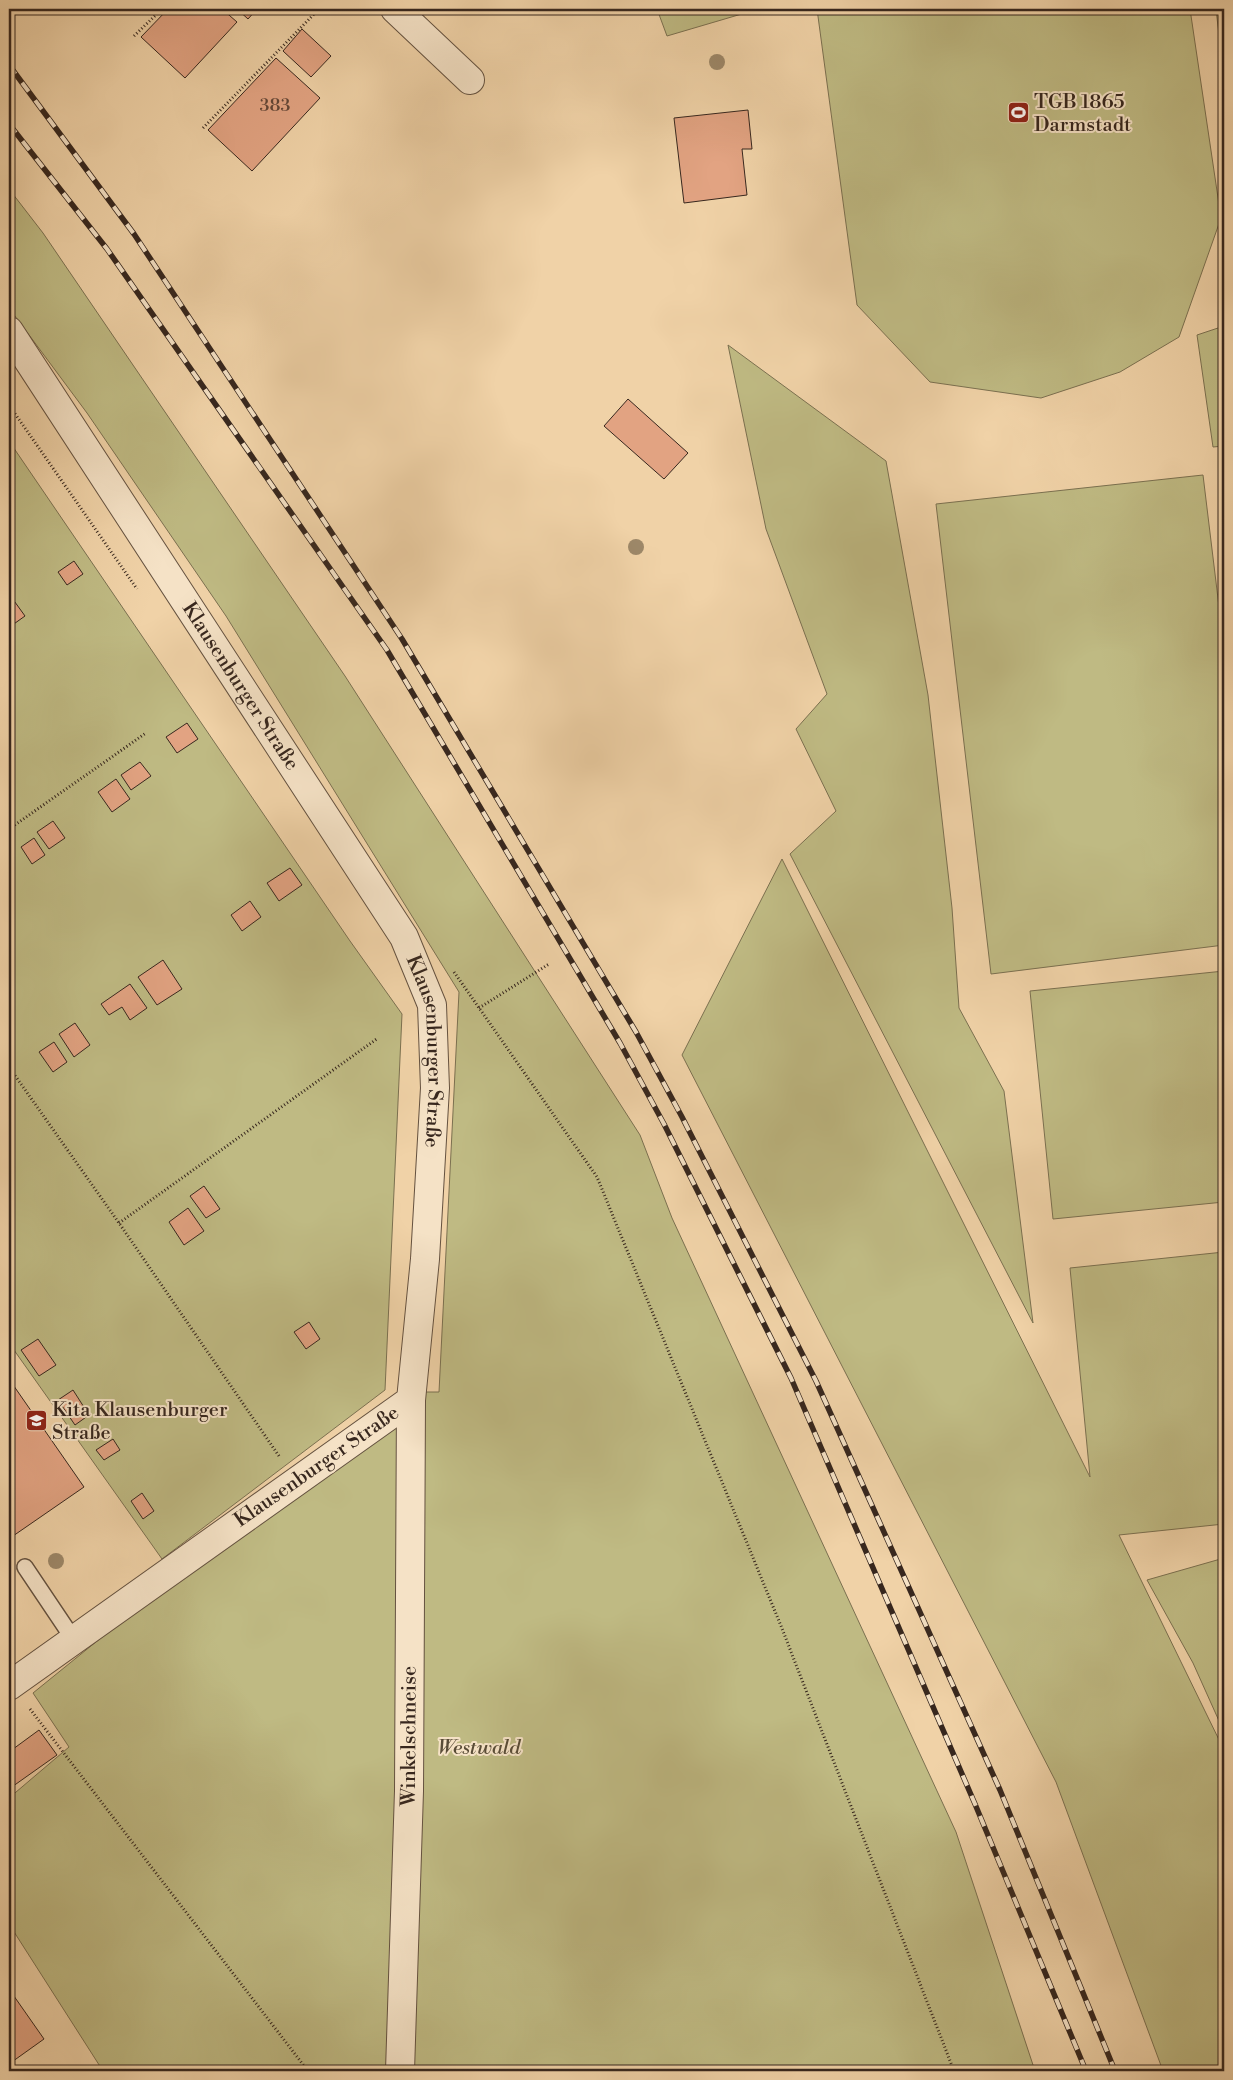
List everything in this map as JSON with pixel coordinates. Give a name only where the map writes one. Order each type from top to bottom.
[{"type":"street","points":[[395,9],[470,80]]},
{"type":"street","name":"Klausenburger Straße","points":[[9,331],[404,937],[432,1005],[435,1088],[425,1259],[411,1400],[10,1686]]},
{"type":"street","name":"Winkelschneise","points":[[400,2071],[410,1791],[411,1400]]},
{"type":"lane","points":[[25,1567],[74,1640]]},
{"type":"path","points":[[134,36],[162,9]]},
{"type":"path","points":[[203,128],[319,9]]},
{"type":"path","points":[[9,829],[146,733]]},
{"type":"path","points":[[479,1008],[549,964]]},
{"type":"path","points":[[419,971],[453,972],[597,1177],[781,1626],[954,2071]]},
{"type":"path","points":[[119,1222],[378,1038]]},
{"type":"path","points":[[9,1067],[119,1222],[296,1481]]},
{"type":"path","points":[[10,1686],[308,2071]]},
{"type":"green space","points":[[657,9],[745,9],[745,13],[667,36]]},
{"type":"green space","name":"TGB 1865 Darmstadt","points":[[817,9],[1190,9],[1221,218],[1179,337],[1120,372],[1041,398],[930,382],[857,305]]},
{"type":"green space","points":[[1216,9],[1224,9],[1224,79]]},
{"type":"green space","name":"Westwald","points":[[9,189],[43,233],[345,676],[640,1135],[672,1218],[956,1832],[1035,2071],[103,2071],[9,1924],[9,1798],[69,1747],[33,1693],[404,1392],[439,1392],[459,992],[226,616],[87,413],[9,308]]},
{"type":"green space","points":[[1224,326],[1224,446],[1213,447],[1197,335]]},
{"type":"green space","points":[[728,345],[886,461],[928,695],[952,908],[959,1008],[1004,1091],[1033,1323],[790,854],[836,811],[796,729],[827,694],[766,529]]},
{"type":"green space","points":[[9,441],[350,941],[402,1014],[385,1390],[162,1559],[9,1343]]},
{"type":"green space","points":[[1203,475],[1224,648],[1224,945],[991,974],[936,504]]},
{"type":"green space","points":[[782,859],[1090,1477],[1070,1268],[1224,1252],[1224,1524],[1119,1535],[1224,1750],[1224,2071],[1163,2071],[1056,1782],[682,1055]]},
{"type":"green space","points":[[1224,971],[1224,1202],[1053,1219],[1030,991]]},
{"type":"green space","points":[[1224,1558],[1224,1732],[1193,1663],[1147,1580]]},
{"type":"building","points":[[168,9],[222,9],[237,22],[185,78],[141,37]]},
{"type":"building","points":[[237,9],[257,9],[248,19]]},
{"type":"building","points":[[302,29],[331,56],[311,77],[283,51]]},
{"type":"building","points":[[276,58],[320,98],[252,171],[208,130]]},
{"type":"building","points":[[748,110],[752,149],[742,149],[747,195],[684,203],[674,118]]},
{"type":"building","points":[[628,399],[688,453],[664,479],[604,426]]},
{"type":"building","points":[[74,561],[83,574],[67,585],[58,572]]},
{"type":"building","points":[[12,598],[25,616],[11,626],[9,622],[9,600]]},
{"type":"building","points":[[187,723],[198,739],[177,753],[166,737]]},
{"type":"building","points":[[140,762],[151,776],[131,790],[121,775]]},
{"type":"building","points":[[116,779],[130,799],[112,812],[98,792]]},
{"type":"building","points":[[53,821],[65,838],[49,849],[37,832]]},
{"type":"building","points":[[34,838],[45,855],[32,864],[21,847]]},
{"type":"building","points":[[290,868],[302,885],[279,901],[267,883]]},
{"type":"building","points":[[250,901],[261,917],[242,931],[231,915]]},
{"type":"building","points":[[163,960],[182,989],[157,1005],[138,977]]},
{"type":"building","points":[[130,984],[147,1008],[130,1020],[122,1007],[109,1015],[101,1004]]},
{"type":"building","points":[[75,1023],[90,1045],[74,1057],[59,1034]]},
{"type":"building","points":[[54,1042],[67,1062],[53,1072],[39,1052]]},
{"type":"building","points":[[204,1186],[220,1209],[206,1218],[190,1196]]},
{"type":"building","points":[[188,1208],[204,1231],[184,1245],[169,1222]]},
{"type":"building","points":[[309,1322],[320,1339],[306,1349],[294,1332]]},
{"type":"building","points":[[38,1339],[56,1365],[39,1376],[21,1350]]},
{"type":"building","points":[[9,1379],[84,1487],[13,1536],[9,1530]]},
{"type":"building","points":[[73,1390],[89,1415],[75,1425],[58,1400]]},
{"type":"building","points":[[113,1439],[120,1450],[104,1460],[96,1450]]},
{"type":"building","points":[[142,1493],[154,1511],[143,1519],[131,1501]]},
{"type":"building","points":[[39,1730],[57,1755],[9,1789],[9,1752]]},
{"type":"building","points":[[9,1989],[44,2039],[9,2064]]},
{"type":"railway","points":[[9,65],[134,234],[402,639],[636,1032],[682,1117],[816,1381],[1000,1790],[1115,2071]]},
{"type":"railway","points":[[9,124],[107,249],[387,650],[620,1043],[664,1124],[791,1378],[975,1804],[1086,2071]]},
{"type":"place","name":"TGB 1865 Darmstadt","points":[[1018,113]]},
{"type":"place","name":"Kita Klausenburger Straße","points":[[36,1421]]}]
